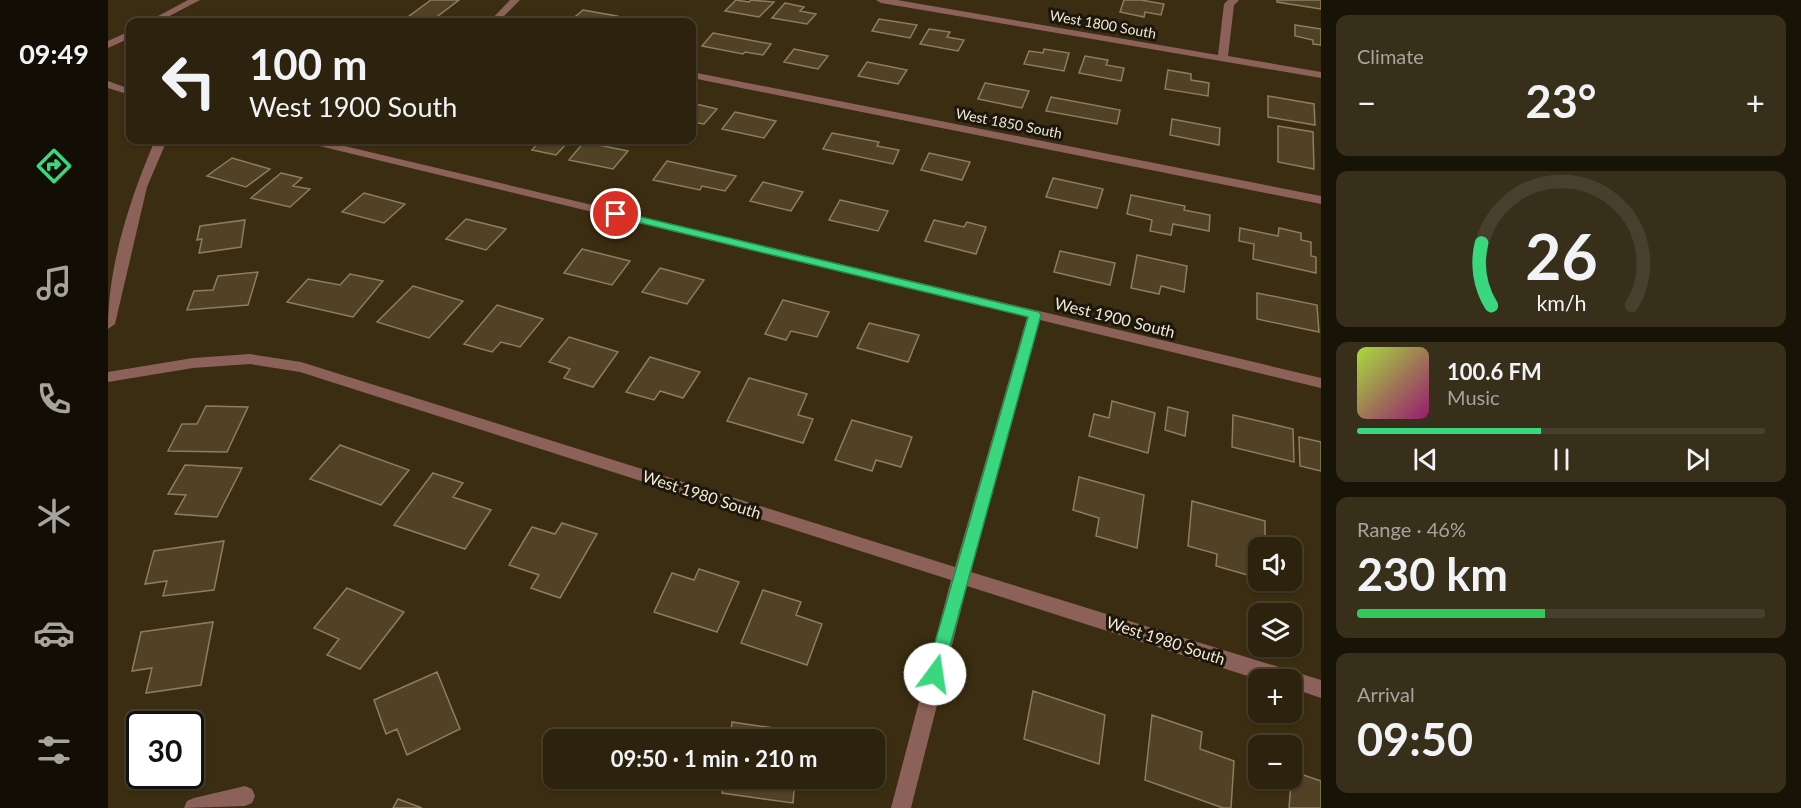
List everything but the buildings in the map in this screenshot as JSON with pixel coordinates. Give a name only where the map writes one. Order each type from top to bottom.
[{"type":"street","points":[[160,18],[195,0]]},
{"type":"street","points":[[497,18],[515,0]]},
{"type":"street","name":"West 1800 South","points":[[881,0],[1321,75]]},
{"type":"street","points":[[1228,0],[1234,0]]},
{"type":"street","points":[[1223,58],[1229,4],[1234,0]]},
{"type":"street","points":[[108,45],[126,36]]},
{"type":"street","name":"West 1850 South","points":[[696,76],[1321,200]]},
{"type":"street","points":[[108,84],[126,91]]},
{"type":"street","points":[[108,324],[141,188],[159,144]]},
{"type":"street","name":"West 1900 South","points":[[345,144],[1035,315],[1321,383]]},
{"type":"street","points":[[901,808],[961,575],[1035,315]]},
{"type":"street","name":"West 1980 South","points":[[108,377],[193,363],[250,358],[301,367],[1256,669]]},
{"type":"street","name":"West 1980 South","points":[[1302,684],[1321,690]]},
{"type":"street","points":[[194,808],[245,796]]},
{"type":"route","points":[[616,214],[1035,315],[935,674]]}]
